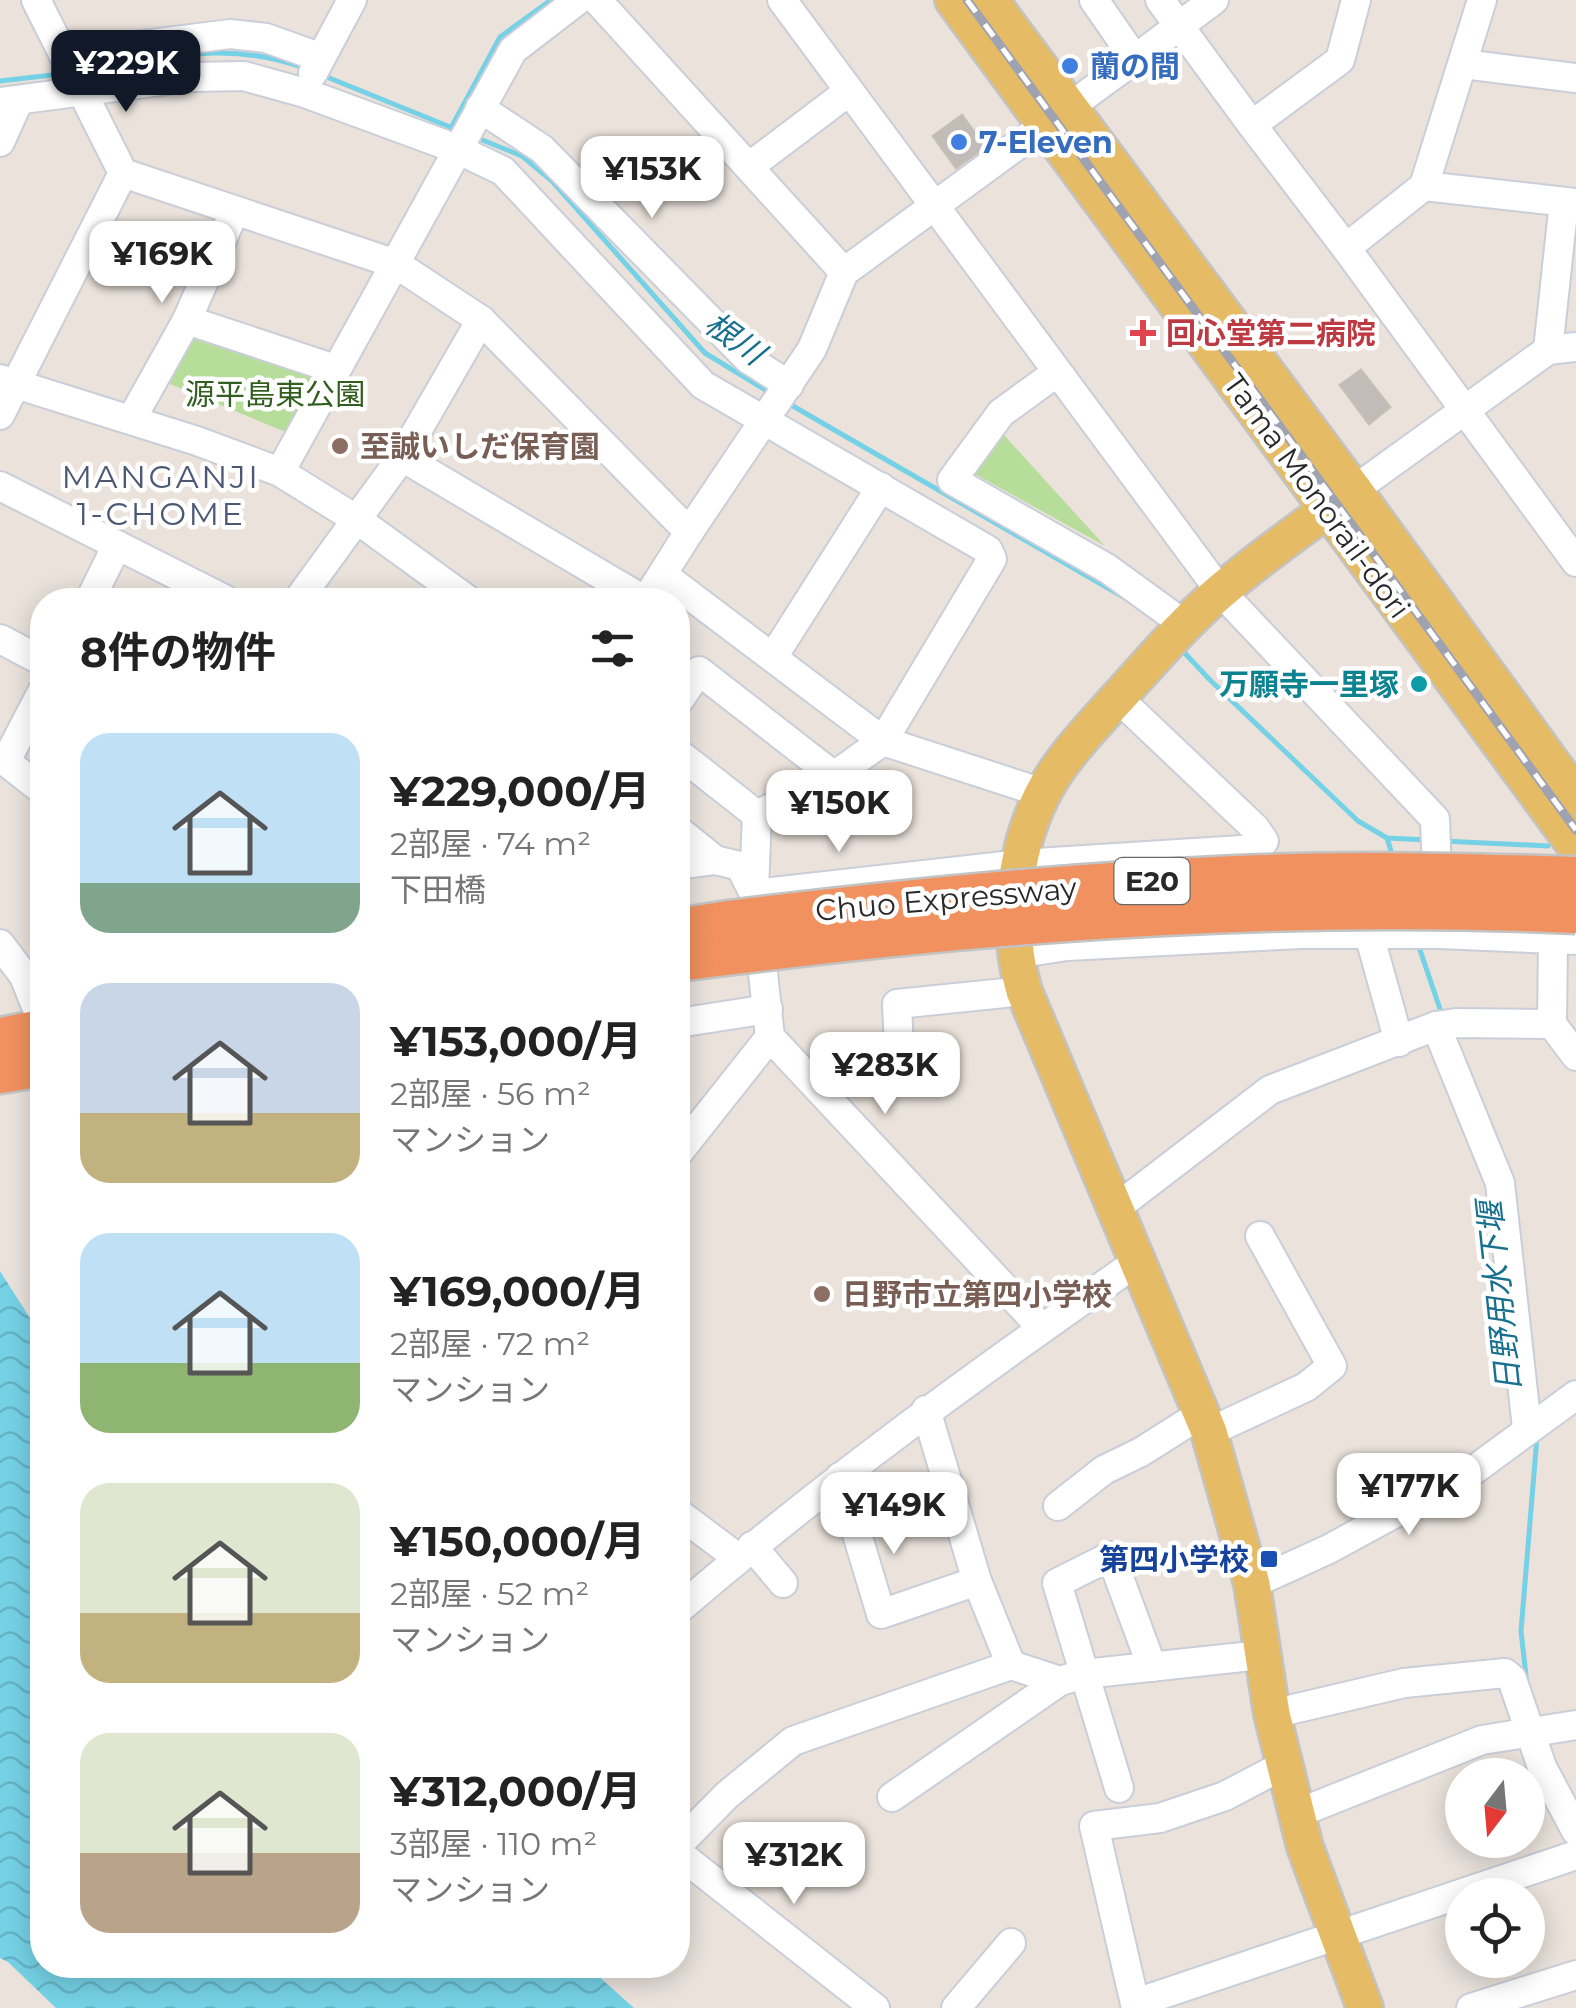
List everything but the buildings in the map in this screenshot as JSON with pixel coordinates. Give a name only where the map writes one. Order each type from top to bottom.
[{"type":"highway","name":"Chuo Expressway","points":[[690,928],[1002,891],[1232,877],[1576,877]]},
{"type":"highway","name":"Chuo Expressway","points":[[690,954],[739,923],[1058,919],[1263,908],[1442,907],[1568,931]]},
{"type":"highway","points":[[0,1038],[30,1032]]},
{"type":"highway","points":[[0,1073],[30,1068]]},
{"type":"main road","name":"Tama Monorail-dori","points":[[953,0],[1056,115],[1341,501],[1576,847]]},
{"type":"main road","name":"Tama Monorail-dori","points":[[990,0],[1056,115]]},
{"type":"main road","name":"Tama Monorail-dori","points":[[1341,501],[1443,617],[1576,796]]},
{"type":"main road","points":[[1341,501],[1220,591],[1082,739],[1043,792],[1029,828],[1014,909],[1015,954],[1024,990],[1205,1423],[1252,1584],[1272,1714],[1296,1814],[1365,2008]]},
{"type":"street","points":[[36,0],[123,174],[396,264],[481,320],[689,532]]},
{"type":"street","points":[[305,93],[318,57],[352,0]]},
{"type":"street","points":[[280,472],[514,50],[578,0]]},
{"type":"street","points":[[596,0],[844,272]]},
{"type":"street","points":[[782,0],[1220,591],[1434,819],[1439,934]]},
{"type":"street","points":[[1094,0],[1135,59]]},
{"type":"street","points":[[1160,0],[1574,556]]},
{"type":"street","points":[[654,588],[812,349],[844,272],[1214,0]]},
{"type":"street","points":[[1252,124],[1340,60],[1356,0]]},
{"type":"street","points":[[1346,248],[1424,186],[1482,0]]},
{"type":"street","points":[[0,142],[9,101],[72,73],[230,34],[266,38],[318,57]]},
{"type":"street","points":[[1462,64],[1576,78]]},
{"type":"street","points":[[72,73],[226,74],[263,80],[457,149],[502,172],[703,385],[777,403]]},
{"type":"street","points":[[750,166],[848,92]]},
{"type":"street","points":[[480,108],[542,149],[748,360],[777,403],[881,487],[988,550],[992,559],[882,741],[834,776],[757,816]]},
{"type":"street","points":[[0,415],[8,382],[123,174]]},
{"type":"street","points":[[1341,501],[1463,411],[1562,348],[1570,203],[1424,186]]},
{"type":"street","points":[[131,420],[187,320],[234,212]]},
{"type":"street","points":[[187,320],[335,369]]},
{"type":"street","points":[[307,588],[402,457],[481,320]]},
{"type":"street","points":[[1056,373],[1001,414],[952,480],[1108,568],[1175,636]]},
{"type":"street","points":[[8,382],[280,472],[359,520],[452,588]]},
{"type":"street","points":[[402,457],[625,588]]},
{"type":"street","points":[[0,486],[202,588]]},
{"type":"street","points":[[773,657],[881,487]]},
{"type":"street","points":[[96,588],[118,546]]},
{"type":"street","points":[[663,575],[680,588]]},
{"type":"street","points":[[690,595],[882,741],[1043,792]]},
{"type":"street","points":[[0,639],[30,655]]},
{"type":"street","points":[[690,684],[699,671],[834,776]]},
{"type":"street","points":[[739,923],[1021,864],[1257,850],[1264,842],[1255,828],[1118,698]]},
{"type":"street","points":[[30,713],[3,759],[30,780]]},
{"type":"street","points":[[690,763],[757,816]]},
{"type":"street","points":[[739,923],[757,816]]},
{"type":"street","points":[[690,840],[715,860]]},
{"type":"street","points":[[690,863],[715,860],[740,866],[739,923],[769,1023],[1042,1328]]},
{"type":"street","points":[[1015,954],[1067,946],[1233,936],[1568,931],[1552,1024],[1576,1056]]},
{"type":"street","points":[[1369,934],[1399,1042]]},
{"type":"street","points":[[0,944],[30,971]]},
{"type":"street","points":[[910,1078],[899,1046],[897,1004],[1024,990]]},
{"type":"street","points":[[690,1023],[769,1023]]},
{"type":"street","points":[[690,1136],[769,1023]]},
{"type":"street","points":[[1116,1208],[1270,1090],[1443,1025],[1552,1024]]},
{"type":"street","points":[[1443,1025],[1500,1184],[1533,1424]]},
{"type":"street","points":[[1058,1506],[1104,1470],[1205,1423],[1306,1386],[1332,1366],[1260,1236]]},
{"type":"street","points":[[690,1600],[926,1410],[1137,1262]]},
{"type":"street","points":[[1252,1584],[1330,1549],[1474,1470],[1576,1395]]},
{"type":"street","points":[[926,1410],[977,1580],[1010,1666]]},
{"type":"street","points":[[840,1477],[881,1614],[977,1580]]},
{"type":"street","points":[[690,1520],[745,1552],[783,1583]]},
{"type":"street","points":[[1119,1788],[1072,1678],[1057,1583],[1111,1556],[1152,1667]]},
{"type":"street","points":[[690,1833],[793,1741],[1010,1666],[1072,1678],[1261,1655]]},
{"type":"street","points":[[1272,1714],[1404,1683],[1505,1673],[1512,1679],[1542,1767],[1576,1832]]},
{"type":"street","points":[[892,1797],[1072,1678]]},
{"type":"street","points":[[1296,1814],[1482,1740],[1576,1725]]},
{"type":"street","points":[[1284,1765],[1226,1796],[1160,1818],[1094,1826],[1136,2005],[1576,1855]]},
{"type":"street","points":[[690,1862],[874,2008]]},
{"type":"street","points":[[964,2005],[1011,1942]]},
{"type":"street","points":[[1470,2008],[1576,1975]]},
{"type":"green space","name":"源平島東公園","points":[[190,336],[325,377],[295,436],[170,384]]},
{"type":"green space","points":[[1003,434],[1105,546],[975,474]]},
{"type":"water","points":[[0,1271],[30,1318],[30,1978],[601,1978],[634,2008],[56,2008],[0,1958]]},
{"type":"waterway","points":[[451,128],[500,37],[551,0]]},
{"type":"waterway","name":"根川","points":[[82,71],[167,57],[223,53],[278,60],[307,69]]},
{"type":"waterway","name":"根川","points":[[0,81],[61,74]]},
{"type":"waterway","name":"根川","points":[[322,75],[460,131]]},
{"type":"waterway","name":"根川","points":[[475,137],[522,156],[552,181],[705,353],[772,394]]},
{"type":"waterway","name":"根川","points":[[786,402],[1127,599]]},
{"type":"waterway","name":"根川","points":[[1179,647],[1358,821],[1387,838],[1427,840]]},
{"type":"waterway","name":"日野用水下堰","points":[[1387,838],[1392,854]]},
{"type":"waterway","points":[[1443,841],[1548,846]]},
{"type":"waterway","name":"日野用水下堰","points":[[1419,947],[1442,1015]]},
{"type":"waterway","name":"日野用水下堰","points":[[1527,1685],[1521,1631],[1537,1437]]},
{"type":"railway","points":[[967,0],[1576,830]]},
{"type":"place","name":"蘭の間","points":[[1070,66]]},
{"type":"place","name":"7-Eleven","points":[[959,142]]},
{"type":"place","name":"回心堂第二病院","points":[[1143,333]]},
{"type":"place","name":"至誠いしだ保育園","points":[[340,446]]},
{"type":"place","name":"万願寺一里塚","points":[[1419,684]]},
{"type":"place","name":"日野市立第四小学校","points":[[822,1294]]},
{"type":"place","name":"第四小学校","points":[[1269,1559]]},
{"type":"district","name":"MANGANJI 1-CHOME","points":[[161,494]]}]
